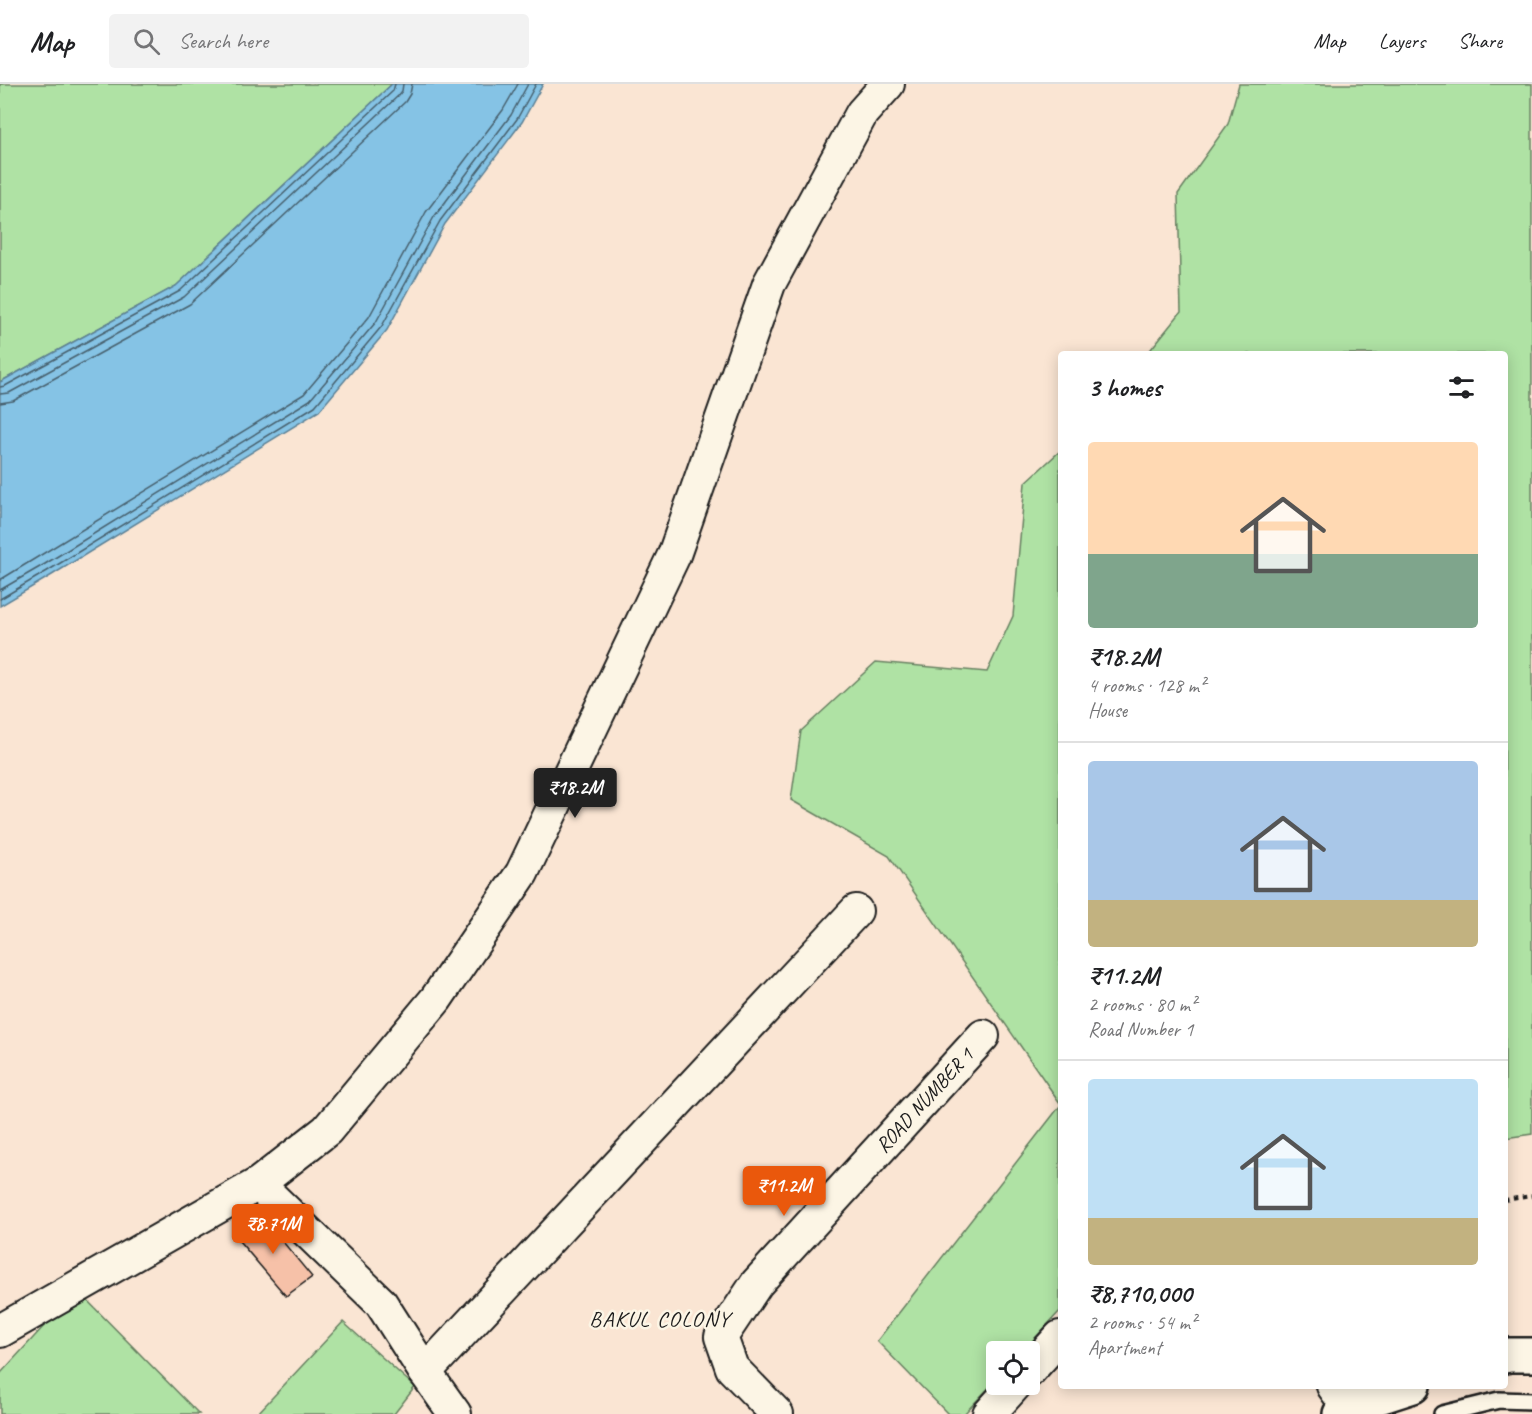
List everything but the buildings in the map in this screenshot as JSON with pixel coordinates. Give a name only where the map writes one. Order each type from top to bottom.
[{"type":"street","points":[[0,1331],[258,1184],[327,1130],[436,999],[522,873],[674,555],[769,284],[862,113],[888,84]]},
{"type":"street","points":[[425,1372],[856,912]]},
{"type":"street","name":"ROAD NUMBER 1","points":[[777,1414],[732,1368],[721,1337],[757,1283],[983,1036]]},
{"type":"street","points":[[258,1184],[381,1303],[455,1414]]},
{"type":"street","points":[[1040,1359],[1058,1338]]},
{"type":"street","points":[[1508,1355],[1532,1355]]},
{"type":"street","points":[[1341,1402],[1400,1389]]},
{"type":"street","points":[[989,1414],[1006,1395]]},
{"type":"lane","points":[[1442,1414],[1499,1400],[1532,1401]]},
{"type":"path","points":[[1508,1199],[1532,1196]]},
{"type":"green space","points":[[0,84],[392,84],[176,286],[0,382]]},
{"type":"green space","points":[[1239,84],[1532,84],[1532,1134],[1508,1138],[1508,351],[1149,351],[1181,312],[1178,194],[1228,124]]},
{"type":"green space","points":[[1058,453],[1058,1100],[889,856],[791,800],[801,731],[876,662],[987,672],[1013,616],[1025,483]]},
{"type":"green space","points":[[1058,1109],[1058,1313],[1032,1341],[986,1341],[986,1391],[964,1414],[948,1414],[877,1341]]},
{"type":"green space","points":[[77,1290],[199,1414],[0,1414],[0,1374]]},
{"type":"green space","points":[[343,1322],[415,1387],[394,1414],[257,1414]]},
{"type":"water","points":[[392,84],[543,84],[522,122],[445,224],[387,330],[319,411],[0,606],[0,382],[176,286]]},
{"type":"district","name":"BAKUL COLONY","points":[[660,1319]]}]
